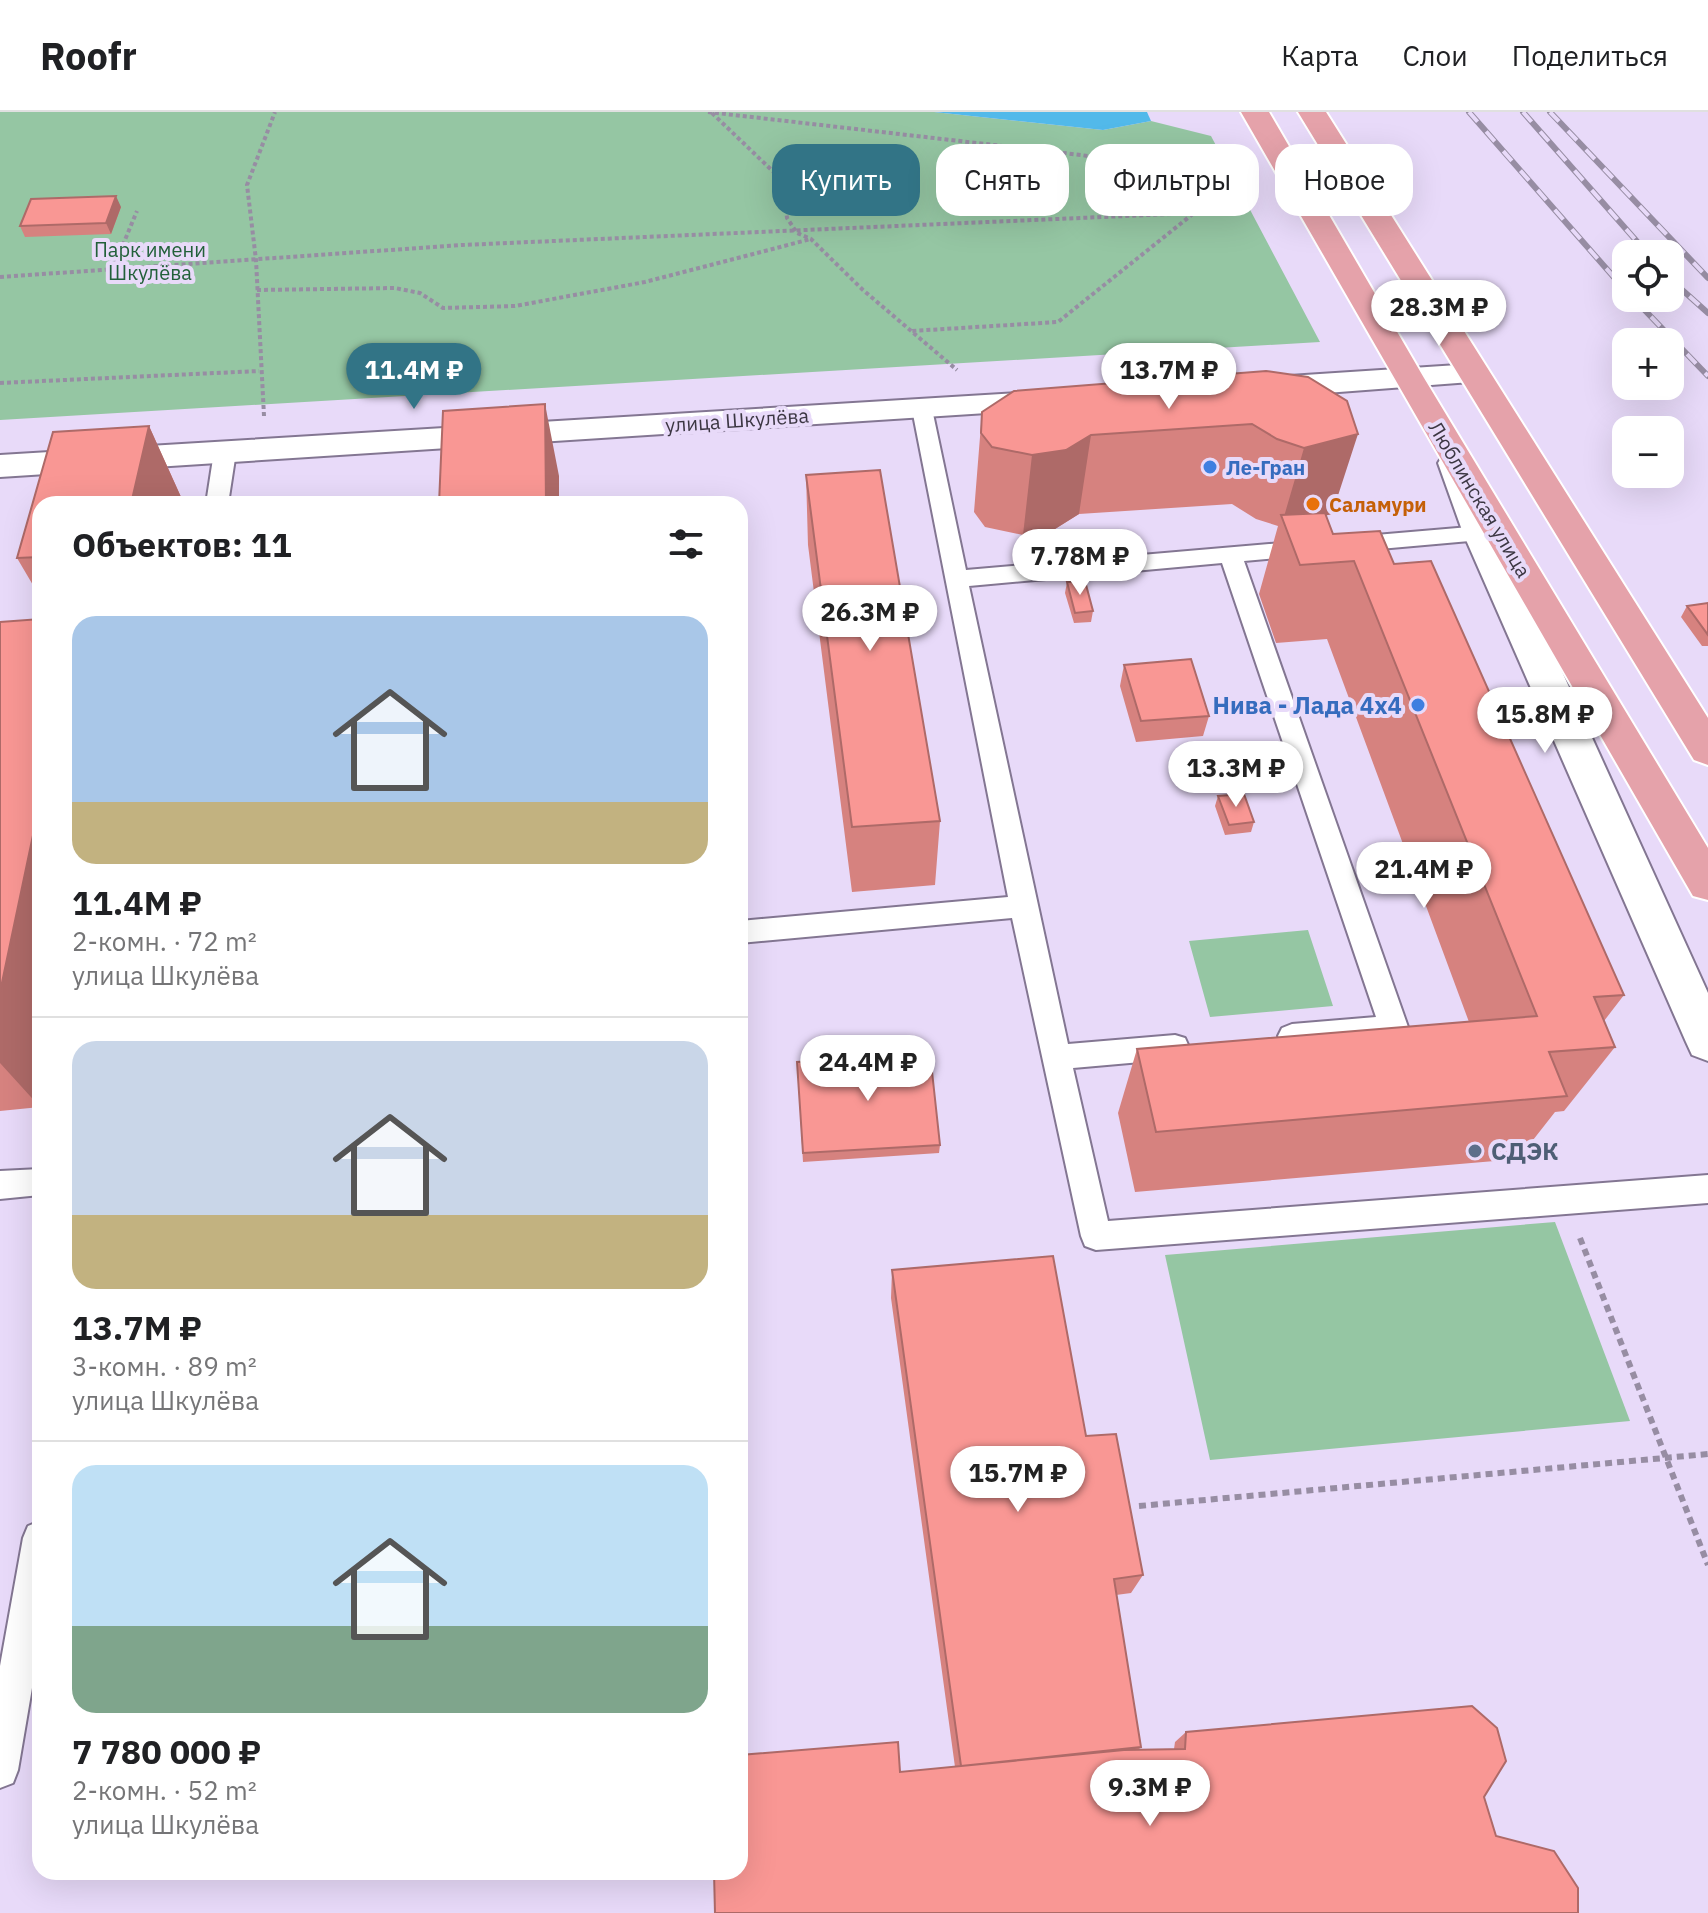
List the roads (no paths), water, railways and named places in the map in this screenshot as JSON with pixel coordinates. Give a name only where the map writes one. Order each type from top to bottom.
[{"type":"main road","name":"Люблинская улица","points":[[1255,112],[1408,378],[1708,884]]},
{"type":"main road","points":[[1312,112],[1708,750]]},
{"type":"street","points":[[1229,389],[1473,374]]},
{"type":"street","name":"улица Шкулёва","points":[[0,466],[1075,399]]},
{"type":"street","points":[[1447,442],[1481,533],[1708,1042]]},
{"type":"lane","points":[[922,409],[1023,906],[1096,1236],[1708,1189]]},
{"type":"lane","points":[[218,496],[225,452]]},
{"type":"lane","points":[[956,579],[1481,533]]},
{"type":"lane","points":[[1230,555],[1394,1027],[1271,1038]]},
{"type":"lane","points":[[748,931],[1023,906]]},
{"type":"lane","points":[[1056,1057],[1194,1045]]},
{"type":"lane","points":[[0,1185],[32,1183]]},
{"type":"lane","points":[[0,1770],[32,1584]]},
{"type":"water","points":[[934,112],[1147,112],[1151,121],[1103,130]]},
{"type":"railway","points":[[1469,112],[1612,275]]},
{"type":"railway","points":[[1523,112],[1636,240]]},
{"type":"railway","points":[[1550,112],[1708,278]]},
{"type":"railway","points":[[1684,292],[1708,313]]},
{"type":"railway","points":[[1646,312],[1708,376]]},
{"type":"place","name":"Ле-Гран","points":[[1210,467]]},
{"type":"place","name":"Саламури","points":[[1313,504]]},
{"type":"place","name":"Нива - Лада 4х4","points":[[1418,705]]},
{"type":"place","name":"СДЭК","points":[[1475,1151]]},
{"type":"park label","name":"Парк имени Шкулёва","points":[[150,260]]}]
